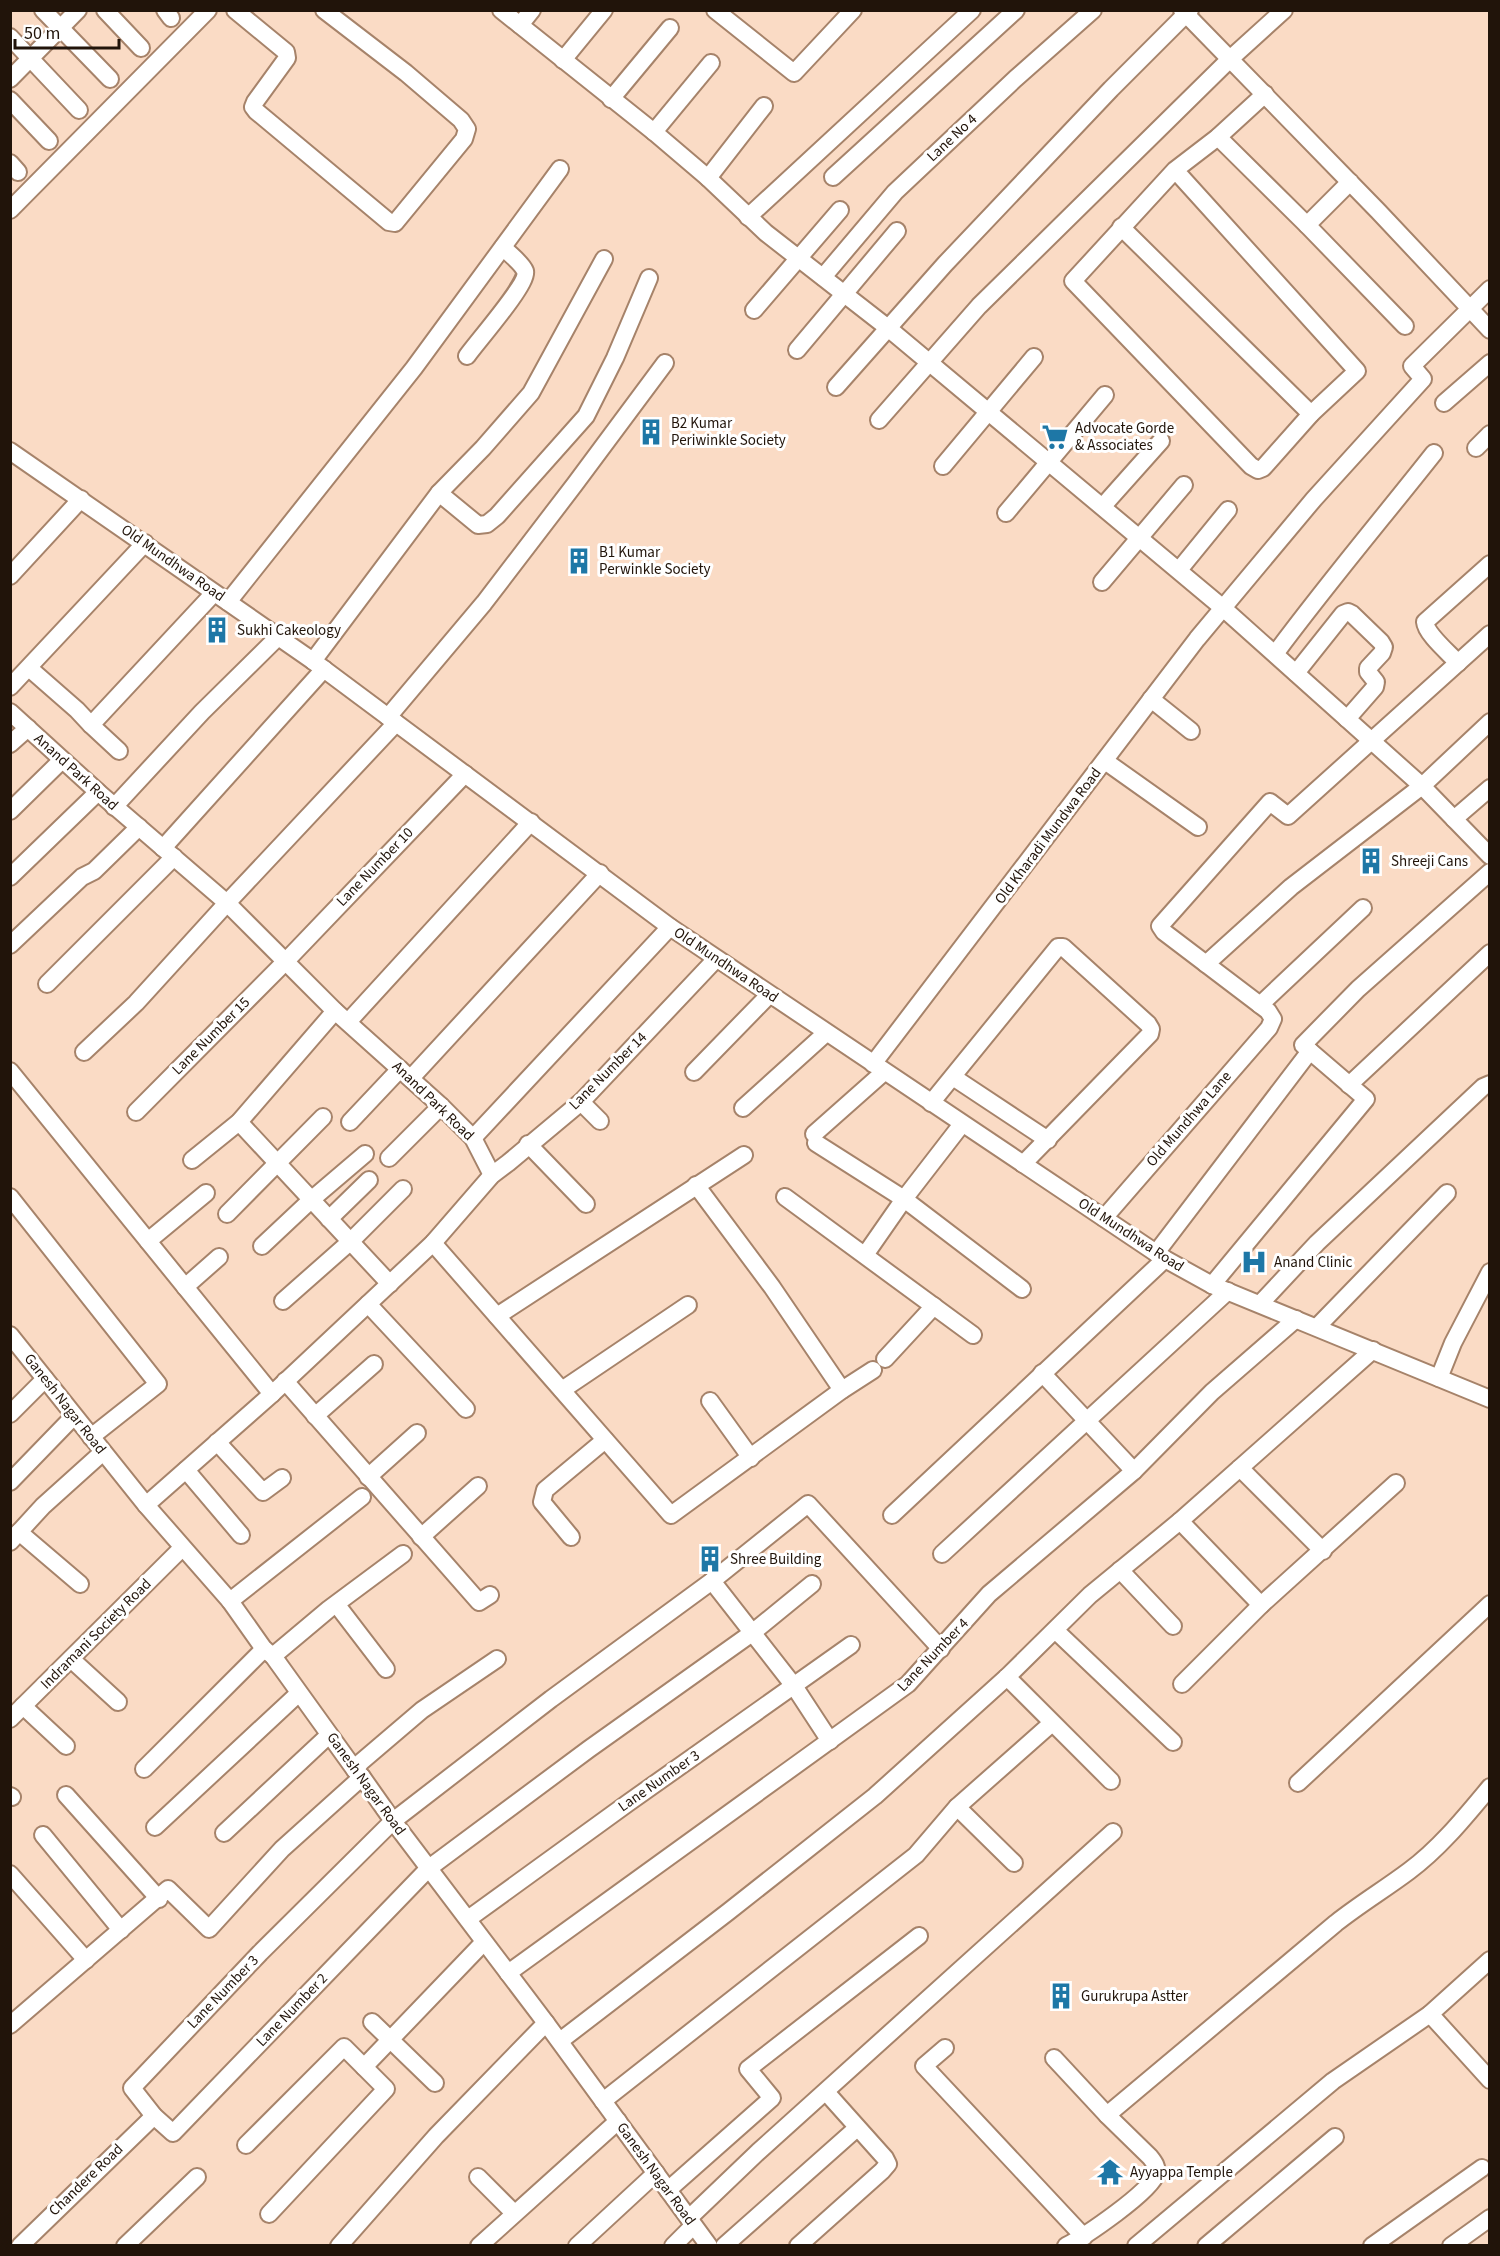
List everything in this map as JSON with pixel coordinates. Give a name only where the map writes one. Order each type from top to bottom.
[{"type":"street","points":[[43,10],[110,79]]},
{"type":"street","points":[[10,79],[78,10]]},
{"type":"street","points":[[105,10],[141,48]]},
{"type":"street","points":[[10,210],[208,10]]},
{"type":"street","points":[[235,10],[286,52],[287,58],[255,102],[253,107],[256,111],[389,222],[395,223],[464,139],[467,129],[461,120],[414,80],[324,10]]},
{"type":"street","points":[[501,10],[654,132],[708,178],[748,217],[888,328],[1179,570],[1422,786],[1490,856]]},
{"type":"street","points":[[520,26],[532,10]]},
{"type":"street","points":[[563,60],[604,10]]},
{"type":"street","points":[[715,10],[794,73],[853,10]]},
{"type":"street","points":[[748,217],[972,10]]},
{"type":"street","points":[[833,177],[1016,10]]},
{"type":"street","name":"Lane No 4","points":[[823,277],[895,192],[1092,10]]},
{"type":"street","points":[[879,420],[979,306],[1230,59],[1284,10]]},
{"type":"street","points":[[836,387],[945,264],[1186,12],[1490,330]]},
{"type":"street","points":[[611,99],[670,28]]},
{"type":"street","points":[[10,37],[79,110]]},
{"type":"street","points":[[654,132],[711,63]]},
{"type":"street","points":[[1174,170],[1357,371],[1311,414],[1263,468],[1258,470],[1251,466],[1074,281],[1174,170],[1218,137],[1265,94]]},
{"type":"street","points":[[10,100],[49,141]]},
{"type":"street","points":[[708,178],[764,106]]},
{"type":"street","points":[[1218,137],[1406,326]]},
{"type":"street","points":[[228,602],[414,368],[561,169]]},
{"type":"street","points":[[1307,225],[1350,182]]},
{"type":"street","points":[[754,310],[840,210]]},
{"type":"street","points":[[1121,227],[1311,414]]},
{"type":"street","points":[[796,350],[897,231]]},
{"type":"street","points":[[467,356],[515,294],[526,276],[525,269],[503,247]]},
{"type":"street","points":[[47,984],[168,853],[318,665],[440,493],[531,393],[604,259]]},
{"type":"street","points":[[440,493],[478,525],[488,524],[497,516],[586,416],[615,358],[650,278]]},
{"type":"street","points":[[1469,308],[1490,289]]},
{"type":"street","name":"Old Kharadi Mundwa Road","points":[[904,1198],[815,1138],[878,1068],[1151,699],[1223,608],[1314,499],[1423,379],[1412,366],[1469,308]]},
{"type":"street","points":[[944,466],[1034,357]]},
{"type":"street","points":[[84,1052],[136,1003],[392,720],[575,484],[665,363]]},
{"type":"street","points":[[1444,403],[1490,363]]},
{"type":"street","points":[[1006,513],[1105,396]]},
{"type":"street","points":[[1476,448],[1490,434]]},
{"type":"street","points":[[1103,506],[1161,441]]},
{"type":"street","name":"Old Mundhwa Road","points":[[10,451],[318,665],[670,927],[1161,1256],[1212,1285],[1490,1399]]},
{"type":"street","points":[[1275,654],[1316,598],[1434,453]]},
{"type":"street","points":[[1102,582],[1184,485]]},
{"type":"street","points":[[10,576],[81,499]]},
{"type":"street","points":[[1179,570],[1228,510]]},
{"type":"street","points":[[10,687],[145,543]]},
{"type":"street","points":[[1458,663],[1429,632],[1425,627],[1425,622],[1490,564]]},
{"type":"street","points":[[91,725],[214,593]]},
{"type":"street","points":[[1296,673],[1343,614],[1348,612],[1352,614],[1384,647],[1382,653],[1368,668],[1368,672],[1376,682],[1375,687],[1347,719]]},
{"type":"street","points":[[1363,908],[1260,1005],[1164,933],[1161,926],[1270,802],[1288,816],[1490,634]]},
{"type":"street","points":[[114,807],[202,712],[278,637]]},
{"type":"street","points":[[29,668],[119,751]]},
{"type":"street","points":[[1151,699],[1191,731]]},
{"type":"street","name":"Anand Park Road","points":[[10,712],[114,807],[226,903],[335,1011],[441,1106],[473,1138],[492,1175]]},
{"type":"street","points":[[1206,964],[1291,887],[1422,786],[1490,722]]},
{"type":"street","points":[[10,744],[27,728]]},
{"type":"street","points":[[10,811],[62,760]]},
{"type":"street","points":[[1105,761],[1198,826]]},
{"type":"street","name":"Lane Number 10","points":[[286,961],[465,774]]},
{"type":"street","points":[[1454,819],[1490,788]]},
{"type":"street","points":[[10,877],[98,792]]},
{"type":"street","points":[[348,1022],[531,822]]},
{"type":"street","points":[[10,945],[82,877],[94,871],[139,828]]},
{"type":"street","points":[[1212,1285],[1366,1099],[1303,1045],[1358,989],[1490,872]]},
{"type":"street","points":[[350,1122],[405,1074],[600,873]]},
{"type":"street","points":[[473,1138],[670,927]]},
{"type":"street","points":[[932,1103],[1058,947],[1063,947],[1151,1029],[1150,1034],[1023,1164]]},
{"type":"street","points":[[1349,1085],[1490,953]]},
{"type":"street","name":"Lane Number 14","points":[[492,1175],[581,1102],[716,959]]},
{"type":"street","name":"Lane Number 15","points":[[136,1112],[286,961]]},
{"type":"street","points":[[694,1072],[769,995]]},
{"type":"street","name":"Old Mundhwa Lane","points":[[1104,1218],[1269,1028],[1273,1019],[1260,1005]]},
{"type":"street","points":[[192,1160],[239,1122],[335,1011]]},
{"type":"street","points":[[743,1108],[826,1033]]},
{"type":"street","points":[[892,1515],[1161,1256],[1310,1051]]},
{"type":"street","points":[[10,1071],[272,1394]]},
{"type":"street","points":[[953,1077],[1048,1140]]},
{"type":"street","points":[[1260,1304],[1317,1243],[1483,1087],[1490,1084]]},
{"type":"street","points":[[581,1102],[600,1121]]},
{"type":"street","points":[[389,1158],[441,1106]]},
{"type":"street","points":[[227,1214],[323,1117]]},
{"type":"street","points":[[239,1122],[390,1284]]},
{"type":"street","points":[[865,1255],[904,1198],[962,1124]]},
{"type":"street","points":[[528,1144],[586,1204]]},
{"type":"street","points":[[262,1246],[365,1154]]},
{"type":"street","points":[[497,1316],[744,1155]]},
{"type":"street","points":[[146,1506],[272,1394],[433,1243],[492,1175]]},
{"type":"street","points":[[330,1219],[369,1180]]},
{"type":"street","points":[[696,1185],[772,1287],[842,1390]]},
{"type":"street","points":[[283,1301],[351,1241],[403,1189]]},
{"type":"street","points":[[148,1240],[206,1193]]},
{"type":"street","points":[[1317,1327],[1447,1193]]},
{"type":"street","points":[[10,1197],[158,1384],[91,1437]]},
{"type":"street","points":[[785,1197],[973,1335]]},
{"type":"street","points":[[904,1198],[1022,1289]]},
{"type":"street","points":[[433,1243],[671,1515],[879,1364],[934,1306]]},
{"type":"street","points":[[185,1287],[219,1257]]},
{"type":"street","points":[[1439,1378],[1490,1272]]},
{"type":"street","points":[[942,1554],[1228,1291]]},
{"type":"street","points":[[369,1304],[466,1409]]},
{"type":"street","points":[[562,1390],[688,1305]]},
{"type":"street","name":"Lane Number 4","points":[[508,1973],[908,1684],[989,1594],[1134,1471],[1212,1392],[1296,1319]]},
{"type":"street","name":"Ganesh Nagar Road","points":[[12,1339],[146,1506],[230,1601],[560,2041],[709,2246]]},
{"type":"street","points":[[560,2041],[875,1796],[1007,1677],[1090,1595],[1180,1521],[1373,1350]]},
{"type":"street","points":[[315,1416],[375,1364]]},
{"type":"street","points":[[1042,1373],[1134,1471]]},
{"type":"street","points":[[10,1414],[45,1378]]},
{"type":"street","points":[[285,1381],[479,1602],[490,1595]]},
{"type":"street","points":[[710,1401],[751,1458]]},
{"type":"street","points":[[10,1482],[74,1416]]},
{"type":"street","points":[[368,1477],[417,1433]]},
{"type":"street","points":[[571,1537],[542,1502],[545,1490],[605,1440]]},
{"type":"street","points":[[217,1442],[263,1492],[282,1478]]},
{"type":"street","points":[[80,1584],[15,1537],[43,1506],[103,1452]]},
{"type":"street","points":[[1240,1468],[1323,1551]]},
{"type":"street","points":[[186,1470],[241,1535]]},
{"type":"street","points":[[1182,1684],[1261,1605],[1396,1483]]},
{"type":"street","points":[[421,1537],[478,1486]]},
{"type":"street","points":[[230,1601],[362,1497]]},
{"type":"street","points":[[393,1821],[551,1699],[712,1581],[808,1504],[941,1649]]},
{"type":"street","points":[[1180,1521],[1261,1605]]},
{"type":"street","name":"Indramani Society Road","points":[[10,1719],[182,1548]]},
{"type":"street","points":[[144,1768],[269,1652],[337,1605],[403,1554]]},
{"type":"street","points":[[1120,1570],[1173,1626]]},
{"type":"street","points":[[712,1581],[794,1686],[830,1741]]},
{"type":"street","points":[[429,1868],[589,1749],[753,1633],[812,1584]]},
{"type":"street","points":[[1298,1783],[1490,1604]]},
{"type":"street","points":[[337,1605],[386,1669]]},
{"type":"street","points":[[1055,1630],[1173,1742]]},
{"type":"street","name":"Lane Number 3","points":[[468,1919],[851,1645]]},
{"type":"street","points":[[71,1659],[118,1702]]},
{"type":"street","points":[[10,2025],[168,1889],[209,1929],[282,1849],[358,1774],[361,1761],[422,1710],[497,1659]]},
{"type":"street","points":[[1007,1677],[1110,1781]]},
{"type":"street","points":[[155,1827],[299,1693]]},
{"type":"street","points":[[23,1706],[66,1746]]},
{"type":"street","points":[[603,2101],[916,1855],[957,1807],[1052,1723]]},
{"type":"street","points":[[224,1833],[329,1735]]},
{"type":"street","points":[[1107,2115],[1336,1923],[1370,1896],[1410,1870],[1464,1819],[1490,1787]]},
{"type":"street","points":[[66,1794],[159,1899]]},
{"type":"street","points":[[957,1807],[1014,1863]]},
{"type":"street","name":"Lane Number 3","points":[[154,2116],[132,2088],[260,1953],[393,1821]]},
{"type":"street","points":[[673,2246],[691,2222],[758,2152],[1113,1832]]},
{"type":"street","points":[[43,1835],[122,1930]]},
{"type":"street","name":"Lane Number 2","points":[[154,2116],[173,2133],[429,1868]]},
{"type":"street","points":[[10,1874],[86,1960]]},
{"type":"street","points":[[668,2190],[772,2098],[748,2069],[919,1936]]},
{"type":"street","points":[[364,2067],[484,1942]]},
{"type":"street","points":[[1136,2246],[1333,2081],[1430,2014],[1490,1960]]},
{"type":"street","points":[[1430,2014],[1490,2080]]},
{"type":"street","points":[[372,2022],[435,2082]]},
{"type":"street","points":[[339,2246],[436,2136],[546,2023]]},
{"type":"street","points":[[246,2145],[344,2047],[386,2088],[269,2214]]},
{"type":"street","points":[[945,2048],[924,2066],[1084,2236]]},
{"type":"street","points":[[1054,2058],[1150,2157],[1155,2163],[1156,2174],[1154,2180],[1131,2201],[1084,2236],[1066,2246]]},
{"type":"street","points":[[798,2246],[888,2164],[826,2092]]},
{"type":"street","name":"Chandere Road","points":[[20,2246],[154,2116]]},
{"type":"street","points":[[479,2246],[618,2121]]},
{"type":"street","points":[[724,2246],[857,2128]]},
{"type":"street","points":[[1206,2246],[1335,2137]]},
{"type":"street","points":[[1372,2246],[1482,2168]]},
{"type":"street","points":[[577,2246],[656,2173]]},
{"type":"street","points":[[125,2246],[197,2177]]},
{"type":"street","points":[[478,2177],[514,2213]]},
{"type":"street","points":[[1450,2246],[1490,2218]]},
{"type":"place","name":"B2 Kumar Periwinkle Society","points":[[651,432]]},
{"type":"place","name":"Advocate Gorde & Associates","points":[[1055,437]]},
{"type":"place","name":"B1 Kumar Perwinkle Society","points":[[579,561]]},
{"type":"place","name":"Sukhi Cakeology","points":[[217,630]]},
{"type":"place","name":"Shreeji Cans","points":[[1371,861]]},
{"type":"place","name":"Anand Clinic","points":[[1254,1262]]},
{"type":"place","name":"Shree Building","points":[[710,1559]]},
{"type":"place","name":"Gurukrupa Astter","points":[[1061,1996]]},
{"type":"place","name":"Ayyappa Temple","points":[[1110,2172]]}]
